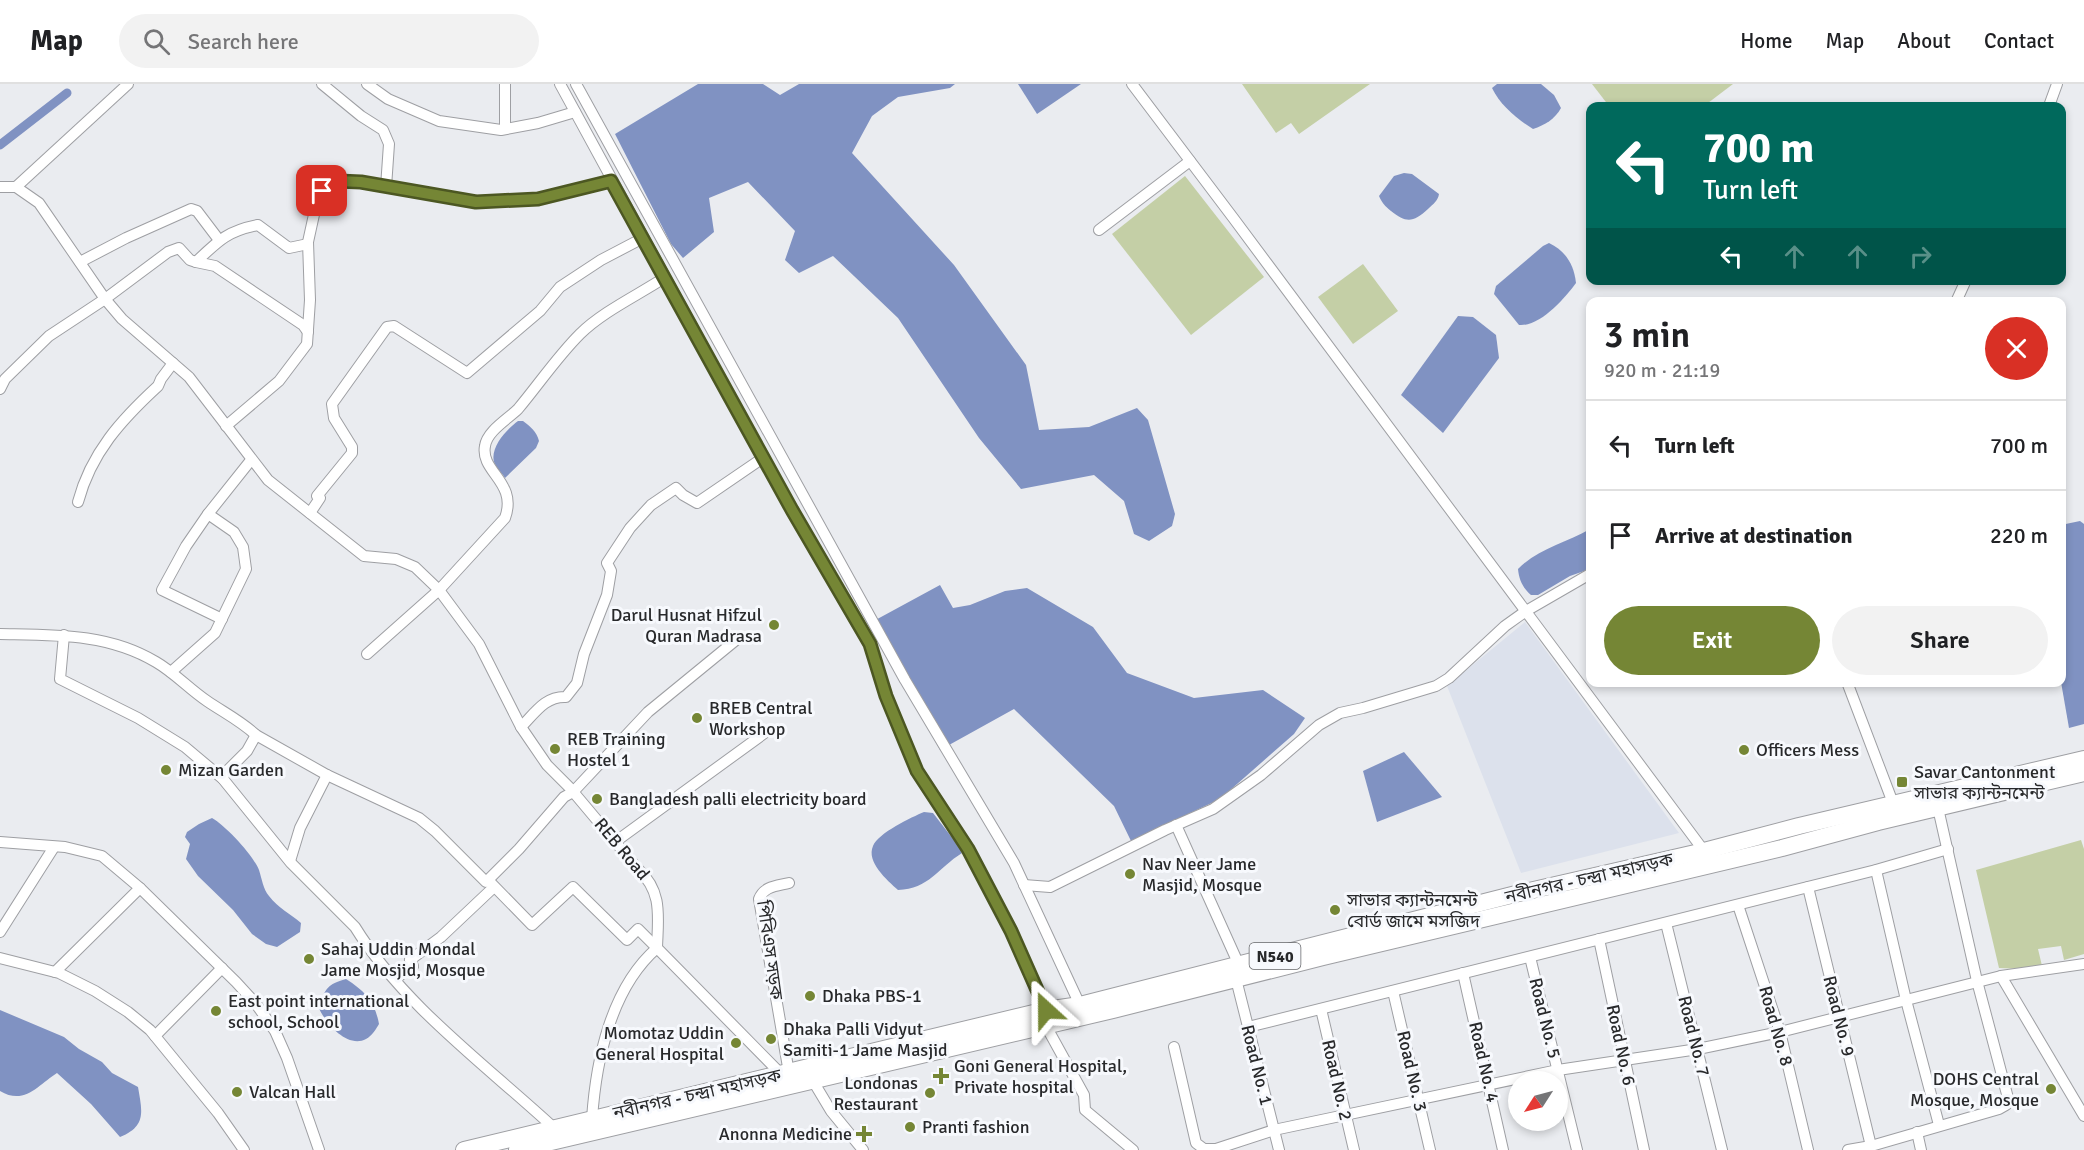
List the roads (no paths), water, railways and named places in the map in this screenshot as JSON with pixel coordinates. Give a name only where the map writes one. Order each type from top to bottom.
[{"type":"highway","name":"নবীনগর - চন্দ্রা মহাসড়ক","points":[[517,1150],[813,1081],[1046,1018],[1080,1005],[1238,972],[1508,896],[2084,759]]},
{"type":"highway","name":"নবীনগর - চন্দ্রা মহাসড়ক","points":[[464,1150],[785,1074],[1046,1018],[1782,848],[2084,773]]},
{"type":"street","points":[[0,187],[16,187],[128,84]]},
{"type":"street","points":[[322,84],[361,116],[383,130],[389,144],[386,187]]},
{"type":"street","points":[[367,84],[388,99],[440,121],[505,129],[538,123],[574,112]]},
{"type":"street","points":[[505,84],[505,129]]},
{"type":"street","points":[[560,84],[664,278],[870,644],[886,696],[917,771],[968,849],[1011,931],[1046,1018],[1084,1095],[1085,1110],[1126,1148]]},
{"type":"street","points":[[576,84],[905,680],[1014,863],[1080,1005]]},
{"type":"street","points":[[1131,84],[1704,851]]},
{"type":"street","points":[[2050,102],[2057,84]]},
{"type":"street","points":[[1099,230],[1190,161]]},
{"type":"street","points":[[226,426],[279,381],[307,344],[310,300],[308,244],[315,210],[322,191],[338,181],[361,182],[476,202],[538,199],[611,181]]},
{"type":"street","name":"REB Road","points":[[16,187],[39,203],[105,299],[122,319],[189,377],[268,480],[364,556],[396,559],[415,567],[439,590],[479,644],[521,727],[547,765],[573,792],[654,889],[658,914],[657,948]]},
{"type":"street","points":[[80,262],[126,238],[191,209],[197,211],[219,240]]},
{"type":"street","points":[[196,262],[219,240],[239,229],[258,225],[289,248],[308,244]]},
{"type":"street","points":[[310,513],[320,498],[316,496],[351,453],[352,447],[334,418],[332,404],[387,327],[393,326],[467,373],[540,311],[560,287],[601,260],[643,238]]},
{"type":"street","points":[[0,389],[5,379],[49,336],[105,299],[168,252],[179,248],[190,260],[215,266],[303,325],[308,332]]},
{"type":"street","points":[[367,654],[439,590],[505,518],[509,506],[508,495],[488,463],[484,451],[485,443],[517,410],[581,333],[664,278]]},
{"type":"street","points":[[78,502],[83,484],[104,443],[158,386],[160,379],[173,363]]},
{"type":"street","points":[[521,727],[544,702],[555,697],[566,697],[577,683],[584,654],[607,595],[611,571],[607,562],[630,528],[651,505],[676,488],[683,495],[697,502],[764,458]]},
{"type":"street","points":[[222,619],[162,590],[186,546],[251,460]]},
{"type":"street","points":[[171,672],[215,633],[246,569],[243,547],[234,532],[208,514]]},
{"type":"street","points":[[1024,885],[1050,887],[1213,809],[1261,775],[1319,725],[1340,713],[1436,686],[1449,678],[1505,626],[1526,611],[1586,576]]},
{"type":"street","points":[[0,634],[64,635],[113,642],[156,661],[256,735],[327,775],[419,818],[486,882],[491,884],[532,926],[573,887],[627,940],[638,929],[785,1074]]},
{"type":"street","points":[[64,635],[60,679],[138,718],[185,747],[223,779],[290,861],[355,927],[409,998],[554,1128]]},
{"type":"street","points":[[395,979],[413,966],[410,960],[441,937],[491,884],[564,797],[573,792],[648,712],[736,640]]},
{"type":"street","points":[[1849,687],[1893,804]]},
{"type":"street","points":[[615,842],[766,732]]},
{"type":"street","points":[[223,779],[224,774],[247,751],[256,735]]},
{"type":"street","points":[[290,861],[300,828],[327,775]]},
{"type":"street","points":[[1848,1150],[1871,1146],[2000,1108],[2006,1105],[2008,1098],[1977,981],[1938,808]]},
{"type":"street","name":"Road No. 1","points":[[1176,825],[1238,972],[1248,1027],[1279,1150]]},
{"type":"street","points":[[0,842],[54,846],[102,856],[140,888],[256,1004],[275,1031],[287,1058],[319,1150]]},
{"type":"street","points":[[0,932],[54,846]]},
{"type":"street","points":[[1248,1027],[1876,870],[1948,849]]},
{"type":"street","points":[[1876,870],[1906,1000],[1939,1125]]},
{"type":"street","name":"পিবিএস সড়ক","points":[[785,1074],[759,899],[762,892],[768,888],[789,883]]},
{"type":"street","name":"Road No. 9","points":[[1808,887],[1871,1146]]},
{"type":"street","points":[[55,972],[140,888]]},
{"type":"street","name":"Road No. 8","points":[[1738,904],[1780,1032],[1808,1150]]},
{"type":"street","name":"Road No. 7","points":[[1666,923],[1722,1150]]},
{"type":"street","name":"Road No. 6","points":[[1599,939],[1644,1150]]},
{"type":"street","points":[[592,1119],[599,1062],[617,1005],[626,985],[657,948]]},
{"type":"street","name":"Road No. 5","points":[[1530,957],[1577,1150]]},
{"type":"street","points":[[0,958],[55,972],[103,996],[128,1012],[155,1036],[218,1113],[244,1150]]},
{"type":"street","points":[[1174,1047],[1196,1143],[1204,1149],[1215,1149],[1274,1130],[1489,1084],[1558,1070],[1698,1050],[1780,1032],[1977,981],[2001,976],[2083,967]]},
{"type":"street","points":[[155,1036],[222,969]]},
{"type":"street","name":"Road No. 4","points":[[1463,974],[1503,1150]]},
{"type":"street","points":[[2001,976],[2084,1116]]},
{"type":"street","name":"Road No. 3","points":[[1393,991],[1430,1150]]},
{"type":"street","name":"Road No. 2","points":[[1321,1009],[1354,1150]]},
{"type":"street","points":[[813,1081],[831,1111],[863,1150]]},
{"type":"street","points":[[1917,1132],[1921,1150]]},
{"type":"water","points":[[698,84],[763,84],[780,95],[799,84],[955,84],[950,88],[898,97],[872,116],[852,153],[954,265],[1026,365],[1039,430],[1089,427],[1137,408],[1148,420],[1175,514],[1172,526],[1149,541],[1134,534],[1124,501],[1094,475],[1021,489],[979,438],[898,318],[833,256],[799,273],[785,260],[795,231],[748,182],[709,198],[714,232],[683,258],[671,244],[615,134]]},
{"type":"water","points":[[1018,84],[1081,84],[1037,114]]},
{"type":"water","points":[[1497,84],[1541,84],[1554,95],[1561,108],[1549,121],[1533,129],[1504,106],[1492,88]]},
{"type":"water","points":[[1404,173],[1412,174],[1439,194],[1428,209],[1410,220],[1401,218],[1391,211],[1379,196],[1394,176]]},
{"type":"water","points":[[1549,243],[1568,259],[1576,283],[1543,317],[1519,325],[1494,294],[1496,286]]},
{"type":"water","points":[[1458,316],[1473,317],[1496,335],[1499,358],[1443,433],[1401,395]]},
{"type":"water","points":[[518,421],[523,421],[531,427],[539,441],[536,448],[505,478],[496,466],[493,456],[497,445]]},
{"type":"water","points":[[2080,521],[2084,524],[2084,724],[2069,728],[2062,687],[2066,687],[2066,524]]},
{"type":"water","points":[[1586,531],[1586,570],[1570,576],[1538,595],[1531,595],[1522,584],[1518,569],[1543,551]]},
{"type":"water","points":[[940,585],[953,608],[970,605],[1005,591],[1027,588],[1093,627],[1127,673],[1194,698],[1263,690],[1305,718],[1294,734],[1220,799],[1131,841],[1114,806],[1014,709],[940,750],[870,623]]},
{"type":"water","points":[[1404,752],[1442,797],[1377,822],[1363,771]]},
{"type":"water","points":[[924,812],[933,813],[962,853],[926,882],[909,889],[898,890],[883,876],[875,864],[872,858],[873,846],[888,831]]},
{"type":"water","points":[[212,818],[231,834],[251,857],[259,870],[265,890],[273,900],[301,923],[300,932],[277,947],[266,944],[252,934],[233,910],[198,876],[186,859],[190,844],[185,837],[187,832]]},
{"type":"water","points":[[346,979],[368,998],[375,1009],[379,1024],[370,1036],[359,1041],[351,1040],[337,1032],[325,1019],[318,1006],[328,988]]},
{"type":"water","points":[[0,1010],[64,1037],[102,1062],[112,1073],[138,1087],[141,1117],[135,1128],[120,1137],[91,1104],[57,1073],[24,1095],[9,1095],[0,1091]]},
{"type":"waterway","points":[[0,145],[67,93]]},
{"type":"place","name":"Darul Husnat Hifzul Quran Madrasa","points":[[774,625]]},
{"type":"place","name":"BREB Central Workshop","points":[[697,718]]},
{"type":"place","name":"REB Training Hostel 1","points":[[555,749]]},
{"type":"place","name":"Officers Mess","points":[[1744,750]]},
{"type":"place","name":"Mizan Garden","points":[[166,770]]},
{"type":"place","name":"Savar Cantonment সাভার ক্যান্টনমেন্ট","points":[[1902,782]]},
{"type":"place","name":"Bangladesh palli electricity board","points":[[597,799]]},
{"type":"place","name":"Nav Neer Jame Masjid, Mosque","points":[[1130,874]]},
{"type":"place","name":"সাভার ক্যান্টনমেন্ট বোর্ড জামে মসজিদ","points":[[1335,910]]},
{"type":"place","name":"Sahaj Uddin Mondal Jame Mosjid, Mosque","points":[[309,959]]},
{"type":"place","name":"Dhaka PBS-1","points":[[810,996]]},
{"type":"place","name":"East point international school, School","points":[[216,1011]]},
{"type":"place","name":"Dhaka Palli Vidyut Samiti-1 Jame Masjid","points":[[771,1039]]},
{"type":"place","name":"Momotaz Uddin General Hospital","points":[[736,1043]]},
{"type":"place","name":"Goni General Hospital, Private hospital","points":[[941,1076]]},
{"type":"place","name":"DOHS Central Mosque, Mosque","points":[[2051,1089]]},
{"type":"place","name":"Valcan Hall","points":[[237,1092]]},
{"type":"place","name":"Londonas Restaurant","points":[[930,1093]]},
{"type":"place","name":"Pranti fashion","points":[[910,1127]]},
{"type":"place","name":"Anonna Medicine","points":[[864,1134]]}]
